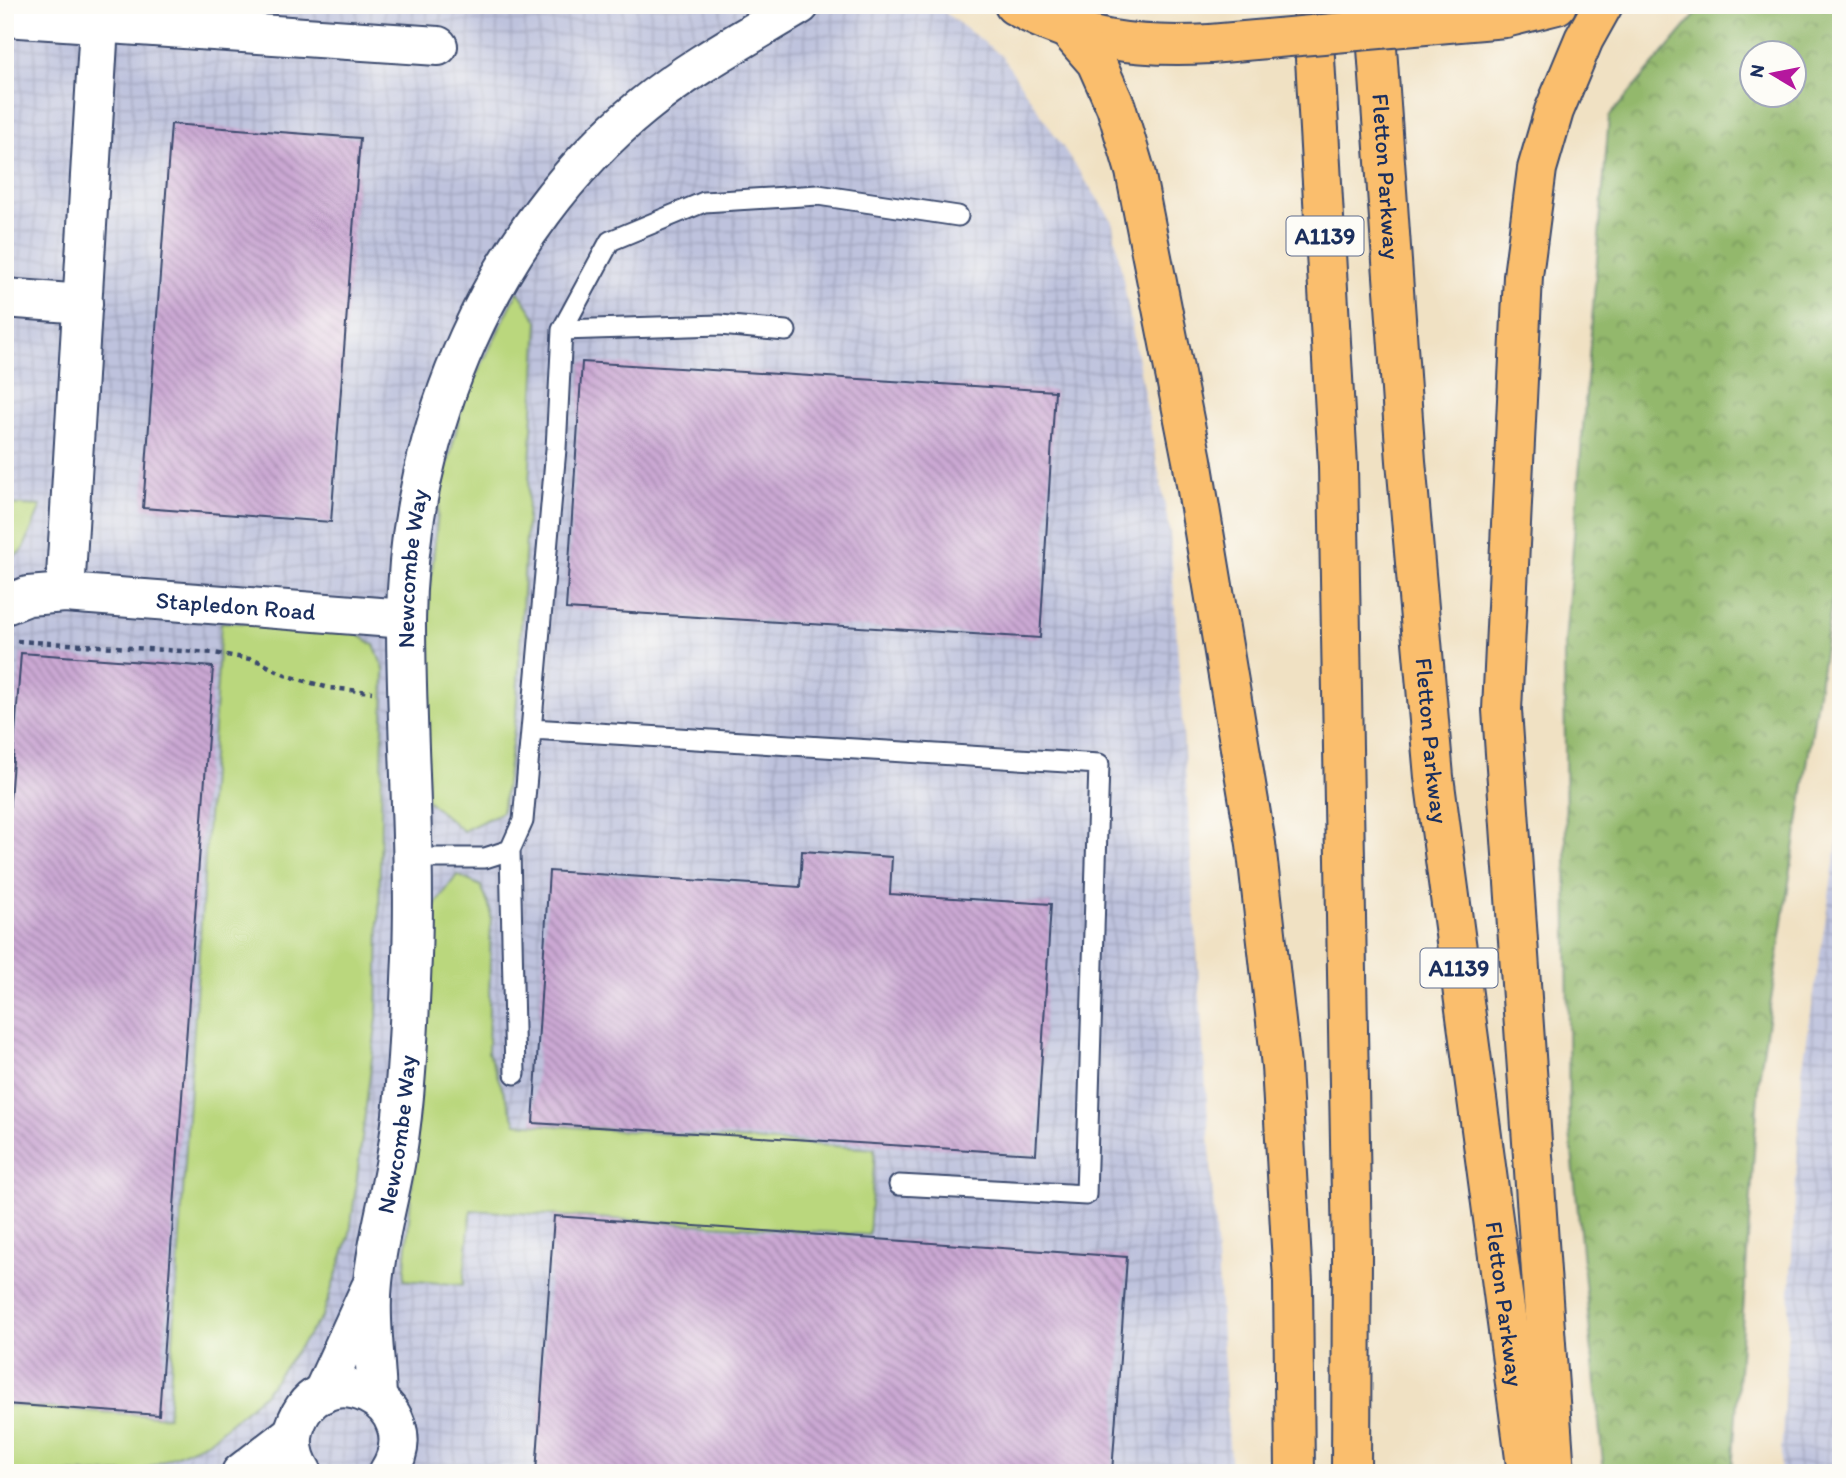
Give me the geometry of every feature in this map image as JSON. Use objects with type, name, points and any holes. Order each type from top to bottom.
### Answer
[{"type":"main road","points":[[1014,5],[1069,31],[1115,43],[1163,47],[1505,18],[1557,5]]},
{"type":"main road","name":"A1139","points":[[1312,5],[1338,466],[1352,1254],[1352,1473]]},
{"type":"main road","name":"Fletton Parkway","points":[[1374,5],[1406,461],[1434,777],[1527,1473]]},
{"type":"main road","points":[[1555,1473],[1502,710],[1523,276],[1537,169],[1554,111],[1584,39],[1603,5]]},
{"type":"main road","points":[[1069,31],[1096,62],[1116,107],[1135,171],[1192,460],[1256,844],[1281,1066],[1293,1282],[1294,1473]]},
{"type":"street","name":"Newcombe Way","points":[[377,1398],[372,1284],[396,1155],[406,1071],[412,954],[406,619],[414,523],[431,439],[461,356],[537,216],[586,160],[640,108],[690,71],[800,5]]},
{"type":"street","points":[[5,17],[438,46]]},
{"type":"street","points":[[65,593],[99,25]]},
{"type":"street","points":[[5,298],[83,303]]},
{"type":"street","name":"Stapledon Road","points":[[5,605],[28,596],[65,593],[406,619]]},
{"type":"street","name":"Newcombe Way","points":[[293,1433],[298,1417],[308,1403],[321,1394],[372,1284]]},
{"type":"street","points":[[321,1394],[350,1388],[377,1398],[389,1410],[393,1457],[422,1473]]},
{"type":"street","points":[[241,1473],[293,1433]]},
{"type":"street","points":[[293,1433],[292,1449],[303,1473]]},
{"type":"lane","points":[[514,1074],[510,850],[523,821],[556,449],[562,330],[610,241],[704,202],[818,195],[958,216]]},
{"type":"lane","points":[[562,330],[720,325],[786,331]]},
{"type":"lane","points":[[531,729],[1099,764],[1086,1195],[899,1185]]},
{"type":"lane","points":[[412,858],[485,858],[510,850]]},
{"type":"path","points":[[5,640],[215,653],[256,660],[285,675],[328,688],[408,693]]},
{"type":"shaded area","points":[[5,5],[935,5],[1001,55],[1112,220],[1170,533],[1231,1473],[5,1473]]},
{"type":"shaded area","points":[[1841,818],[1841,1473],[1780,1473],[1802,1071]]},
{"type":"green space","points":[[1704,5],[1841,5],[1841,542],[1759,1079],[1732,1473],[1604,1473],[1569,1122],[1564,655],[1609,117]]},
{"type":"green space","points":[[518,291],[538,321],[516,716],[502,812],[463,831],[427,800],[427,617],[440,494],[464,400]]},
{"type":"green space","points":[[5,504],[41,506],[23,550],[5,563]]},
{"type":"green space","points":[[221,622],[346,627],[374,645],[384,670],[377,1018],[350,1233],[323,1315],[264,1394],[209,1441],[136,1473],[5,1473],[5,1405],[168,1417]]},
{"type":"green space","points":[[457,875],[481,886],[491,912],[488,1052],[516,1123],[875,1149],[869,1235],[471,1210],[463,1285],[404,1280],[435,905]]},
{"type":"building","points":[[171,124],[360,138],[331,522],[143,508]]},
{"type":"building","points":[[582,362],[1055,391],[1040,638],[566,609]]},
{"type":"building","points":[[21,653],[213,667],[159,1415],[5,1404],[5,868]]},
{"type":"building","points":[[802,851],[892,857],[890,894],[1051,904],[1036,1154],[533,1123],[549,871],[800,887]]},
{"type":"building","points":[[554,1216],[1127,1257],[1112,1473],[536,1473]]}]
